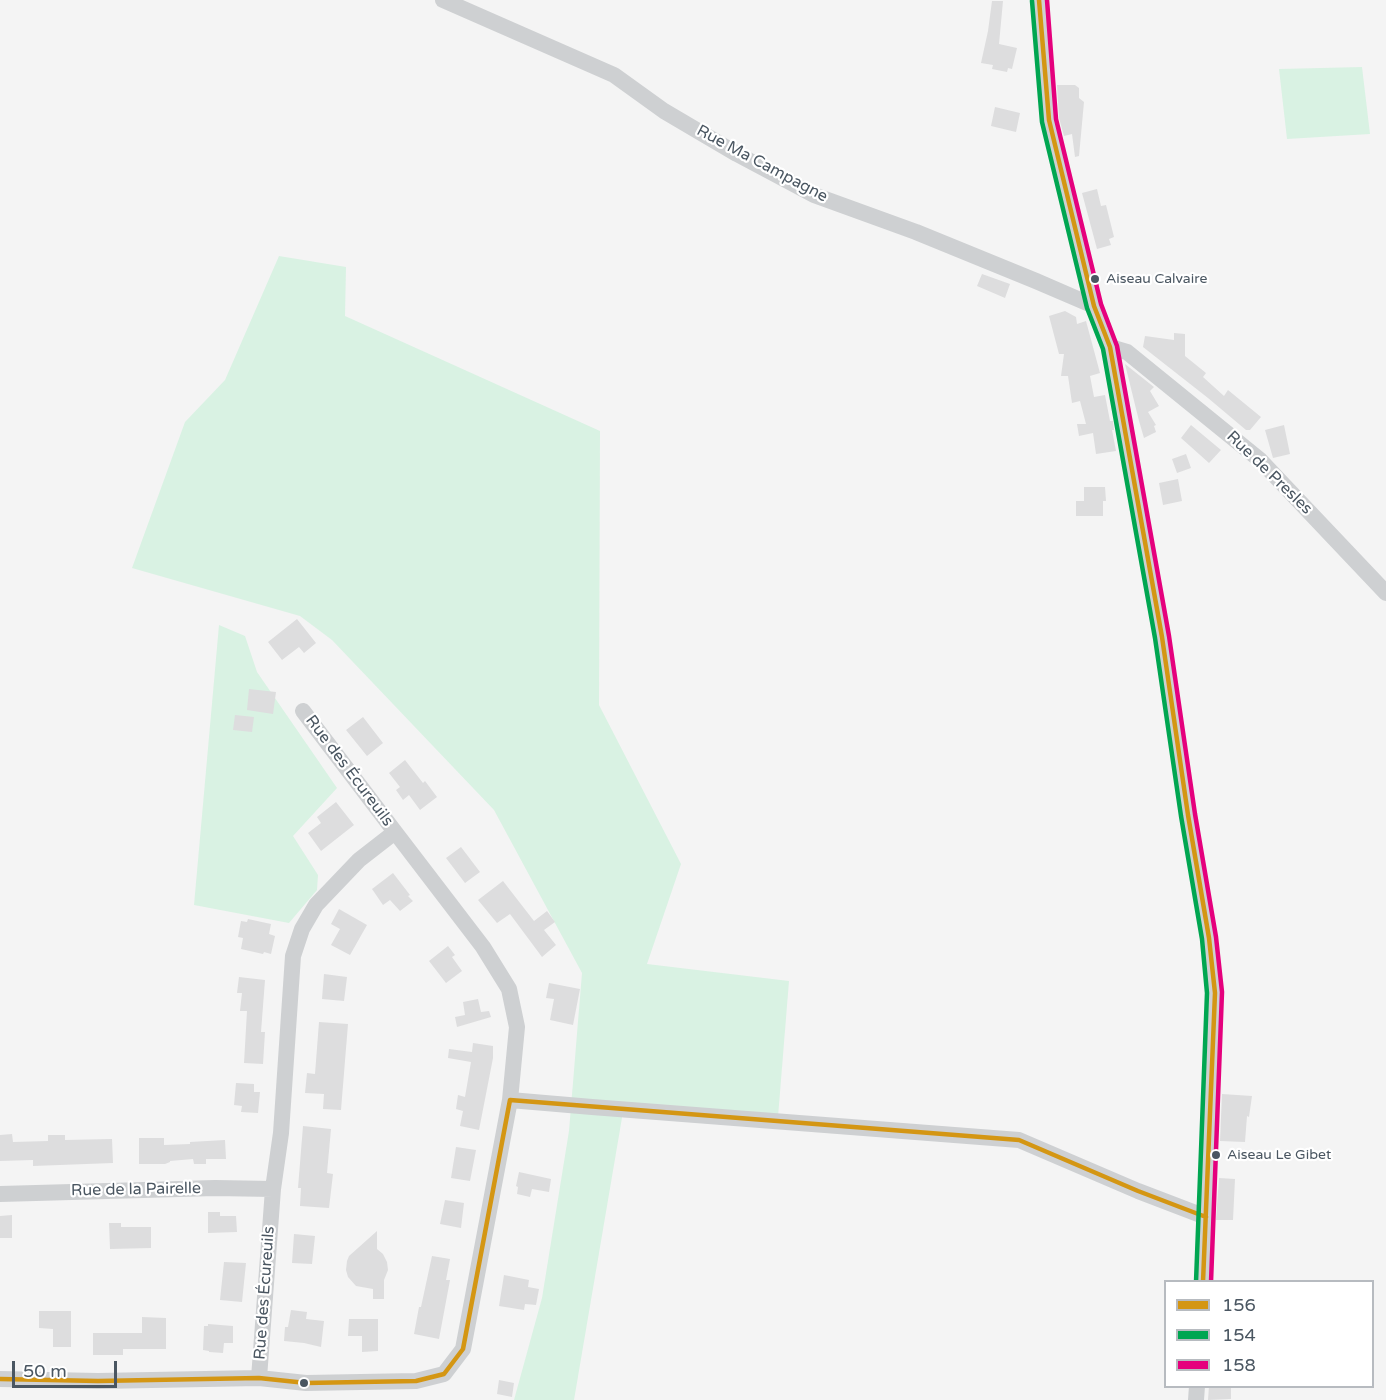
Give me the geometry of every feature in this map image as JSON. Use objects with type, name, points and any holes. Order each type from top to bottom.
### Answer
[{"type":"street","name":"Rue Ma Campagne","points":[[443,0],[614,75],[664,111],[737,154],[814,195],[916,232],[1094,306]]},
{"type":"street","points":[[1039,0],[1049,120],[1094,306],[1110,347],[1162,638],[1209,938],[1215,993],[1203,1280]]},
{"type":"street","name":"Rue de Presles","points":[[1110,347],[1127,352],[1260,460],[1386,593]]},
{"type":"street","name":"Rue des Écureuils","points":[[303,711],[483,946],[509,989],[517,1027],[510,1100],[464,1349],[444,1374],[416,1381],[306,1383],[259,1378],[273,1189],[281,1133],[293,956],[302,929],[316,905],[359,860],[395,832]]},
{"type":"street","points":[[510,1100],[1019,1140],[1138,1191],[1206,1217]]},
{"type":"street","name":"Rue de la Pairelle","points":[[0,1194],[215,1188],[273,1189]]},
{"type":"street","points":[[0,1379],[98,1381],[259,1378]]},
{"type":"green space","points":[[1362,67],[1370,134],[1287,139],[1279,69]]},
{"type":"green space","points":[[279,256],[346,267],[345,316],[600,431],[599,705],[681,864],[647,964],[789,981],[778,1117],[624,1106],[574,1400],[514,1400],[542,1298],[569,1131],[582,973],[494,810],[332,640],[300,616],[132,568],[185,422],[225,380]]},
{"type":"green space","points":[[219,625],[245,636],[257,672],[337,788],[293,836],[318,875],[317,890],[289,923],[194,905]]},
{"type":"building","points":[[992,1],[1003,1],[999,44],[1017,48],[1012,69],[1008,68],[1007,72],[992,69],[993,65],[981,63]]},
{"type":"building","points":[[1057,85],[1075,85],[1079,88],[1079,98],[1084,102],[1079,156],[1075,157],[1072,134],[1064,136],[1059,118]]},
{"type":"building","points":[[995,107],[1020,113],[1016,132],[991,126]]},
{"type":"building","points":[[1097,189],[1101,206],[1106,205],[1114,237],[1109,239],[1111,245],[1097,249],[1082,193]]},
{"type":"building","points":[[982,274],[1010,284],[1005,298],[977,286]]},
{"type":"building","points":[[1065,311],[1076,317],[1077,324],[1086,321],[1100,373],[1090,376],[1094,397],[1105,395],[1110,421],[1113,421],[1114,430],[1112,430],[1116,451],[1096,454],[1093,433],[1079,436],[1077,424],[1086,424],[1080,401],[1072,403],[1068,376],[1061,376],[1064,354],[1059,354],[1049,316]]},
{"type":"building","points":[[1174,333],[1185,334],[1185,356],[1206,373],[1203,377],[1224,396],[1228,390],[1261,417],[1250,430],[1246,430],[1143,347],[1145,336],[1174,340]]},
{"type":"building","points":[[1125,364],[1154,387],[1150,391],[1159,406],[1148,412],[1156,425],[1154,426],[1156,432],[1144,438],[1139,421]]},
{"type":"building","points":[[1191,425],[1221,450],[1209,463],[1181,438]]},
{"type":"building","points":[[1284,425],[1290,454],[1273,458],[1265,430]]},
{"type":"building","points":[[1186,454],[1191,468],[1177,473],[1172,459]]},
{"type":"building","points":[[1178,479],[1182,501],[1163,505],[1159,483]]},
{"type":"building","points":[[1084,487],[1105,487],[1106,501],[1103,501],[1103,516],[1076,516],[1076,501],[1084,501]]},
{"type":"building","points":[[297,619],[316,643],[304,653],[299,647],[282,660],[268,642]]},
{"type":"building","points":[[249,689],[276,692],[273,714],[247,710]]},
{"type":"building","points":[[235,715],[254,717],[252,732],[233,730]]},
{"type":"building","points":[[363,717],[383,743],[367,756],[346,730]]},
{"type":"building","points":[[405,760],[437,797],[420,810],[409,795],[403,800],[396,790],[400,787],[389,773]]},
{"type":"building","points":[[336,802],[354,825],[321,851],[308,833],[321,823],[317,817]]},
{"type":"building","points":[[461,847],[480,872],[465,883],[446,858]]},
{"type":"building","points":[[393,873],[413,901],[400,911],[390,900],[383,905],[372,889]]},
{"type":"building","points":[[503,881],[534,921],[547,911],[555,922],[544,930],[556,945],[542,957],[510,914],[497,923],[478,900]]},
{"type":"building","points":[[339,909],[367,925],[350,955],[331,945],[340,929],[331,924]]},
{"type":"building","points":[[248,919],[271,924],[269,934],[275,936],[271,954],[241,949],[243,938],[238,937],[241,921],[247,922]]},
{"type":"building","points":[[448,946],[455,955],[452,957],[462,971],[446,983],[429,961]]},
{"type":"building","points":[[324,974],[347,977],[344,1001],[322,999]]},
{"type":"building","points":[[239,977],[265,980],[261,1032],[265,1032],[263,1064],[244,1063],[247,1011],[240,1011],[242,993],[237,993]]},
{"type":"building","points":[[549,983],[580,989],[573,1025],[550,1020],[554,999],[546,998]]},
{"type":"building","points":[[478,999],[481,1012],[489,1011],[491,1017],[457,1027],[455,1017],[465,1015],[463,1002]]},
{"type":"building","points":[[319,1022],[348,1024],[341,1110],[323,1109],[324,1094],[305,1093],[307,1073],[315,1074]]},
{"type":"building","points":[[473,1043],[493,1046],[493,1058],[479,1130],[460,1126],[463,1111],[456,1109],[458,1095],[465,1097],[471,1062],[448,1058],[449,1049],[472,1052]]},
{"type":"building","points":[[236,1083],[254,1084],[254,1092],[260,1092],[258,1113],[241,1112],[242,1106],[234,1105]]},
{"type":"building","points":[[1222,1094],[1252,1096],[1249,1117],[1247,1116],[1245,1142],[1220,1141]]},
{"type":"building","points":[[303,1126],[331,1129],[327,1173],[333,1174],[329,1208],[300,1206],[301,1188],[298,1188]]},
{"type":"building","points":[[12,1134],[13,1142],[48,1141],[48,1135],[65,1135],[65,1140],[112,1139],[113,1163],[33,1166],[33,1160],[0,1161],[0,1135]]},
{"type":"building","points":[[139,1138],[164,1138],[164,1145],[225,1140],[226,1159],[206,1159],[206,1164],[194,1164],[193,1159],[170,1161],[165,1164],[139,1164]]},
{"type":"building","points":[[456,1147],[476,1150],[470,1181],[451,1178]]},
{"type":"building","points":[[519,1172],[551,1179],[549,1192],[532,1189],[530,1197],[517,1194]]},
{"type":"building","points":[[1219,1178],[1235,1179],[1233,1220],[1216,1220]]},
{"type":"building","points":[[445,1200],[464,1203],[461,1228],[440,1224]]},
{"type":"building","points":[[208,1212],[220,1212],[220,1216],[236,1216],[237,1232],[208,1233]]},
{"type":"building","points":[[12,1215],[12,1238],[0,1238],[0,1216]]},
{"type":"building","points":[[109,1223],[121,1223],[121,1227],[151,1227],[151,1248],[110,1249]]},
{"type":"building","points":[[377,1231],[377,1249],[383,1254],[388,1270],[384,1280],[384,1299],[373,1299],[373,1289],[356,1286],[348,1277],[346,1270],[349,1256]]},
{"type":"building","points":[[294,1234],[315,1236],[312,1264],[292,1263]]},
{"type":"building","points":[[432,1256],[450,1259],[446,1280],[450,1280],[439,1339],[414,1334]]},
{"type":"building","points":[[224,1262],[246,1263],[242,1302],[220,1300]]},
{"type":"building","points":[[504,1275],[529,1280],[528,1287],[539,1289],[536,1305],[525,1304],[524,1310],[499,1306]]},
{"type":"building","points":[[291,1310],[307,1312],[306,1319],[324,1321],[321,1347],[284,1341],[285,1327],[288,1327]]},
{"type":"building","points":[[39,1311],[71,1311],[71,1347],[53,1347],[53,1329],[39,1328]]},
{"type":"building","points":[[142,1317],[166,1318],[166,1349],[123,1349],[123,1355],[93,1355],[93,1333],[142,1333]]},
{"type":"building","points":[[349,1319],[378,1319],[378,1351],[362,1352],[362,1336],[348,1336]]},
{"type":"building","points":[[208,1324],[233,1326],[233,1343],[224,1343],[223,1353],[203,1350],[204,1326]]},
{"type":"building","points":[[499,1380],[514,1383],[512,1397],[497,1394]]},
{"type":"building","points":[[1209,1388],[1231,1388],[1231,1399],[1208,1400]]},
{"type":"transit line","name":"156","points":[[1039,0],[1049,120],[1094,306],[1110,347],[1162,637],[1209,938],[1215,993],[1203,1280]]},
{"type":"transit line","name":"158","points":[[1047,0],[1056,119],[1101,304],[1117,346],[1169,636],[1216,937],[1222,992],[1211,1280]]},
{"type":"transit line","name":"154","points":[[1032,1],[1042,122],[1087,308],[1103,349],[1155,638],[1202,939],[1207,993],[1196,1280]]},
{"type":"transit line","name":"156","points":[[0,1379],[98,1381],[259,1378],[306,1383],[416,1381],[444,1374],[463,1349],[510,1100],[1019,1140],[1138,1191],[1206,1217]]},
{"type":"place","name":"Aiseau Calvaire","points":[[1095,279]]},
{"type":"place","name":"Aiseau Le Gibet","points":[[1216,1155]]}]
